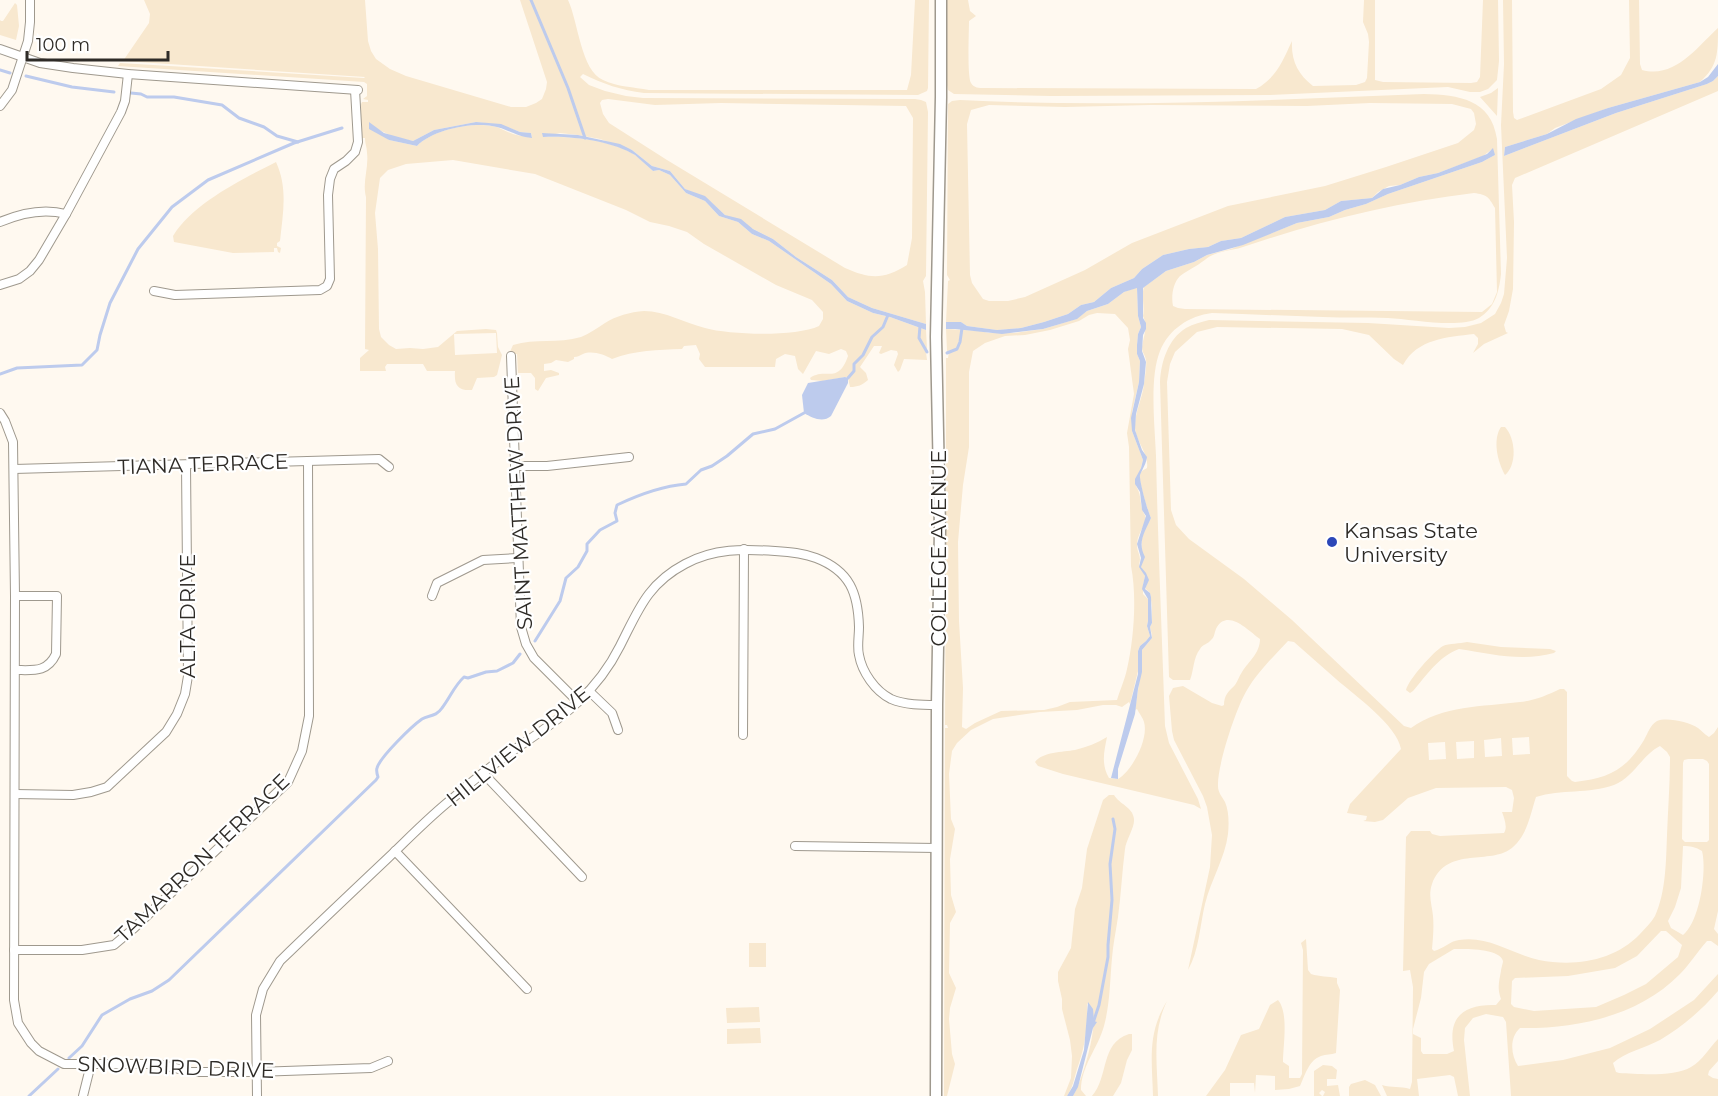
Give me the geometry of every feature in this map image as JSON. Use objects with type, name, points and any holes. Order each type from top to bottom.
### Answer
[{"type":"street","points":[[0,106],[12,90],[28,41],[30,0]]},
{"type":"street","name":"COLLEGE AVENUE","points":[[936,1096],[940,497],[936,337],[940,0]]},
{"type":"street","points":[[0,49],[40,63],[73,69],[358,90],[358,142],[355,152],[334,169],[330,179],[328,195],[330,279],[327,286],[320,290],[175,295],[154,291]]},
{"type":"street","points":[[0,285],[19,279],[39,260],[121,112],[125,101],[128,74]]},
{"type":"street","points":[[0,222],[34,212],[56,211],[66,214]]},
{"type":"street","name":"SAINT MATTHEW DRIVE","points":[[511,356],[521,627],[526,644],[534,658],[578,702]]},
{"type":"street","name":"SNOWBIRD DRIVE","points":[[0,413],[13,442],[14,469],[14,1000],[18,1023],[39,1051],[64,1064],[159,1064],[191,1072],[256,1072],[372,1068],[388,1061]]},
{"type":"street","points":[[515,466],[548,466],[630,457]]},
{"type":"street","name":"TIANA TERRACE","points":[[14,469],[379,459],[389,467]]},
{"type":"street","name":"TAMARRON TERRACE","points":[[14,950],[82,950],[114,945],[288,782],[302,751],[309,716],[308,461]]},
{"type":"street","name":"ALTA DRIVE","points":[[15,794],[73,795],[107,786],[166,732],[177,714],[185,694],[188,676],[186,465]]},
{"type":"street","points":[[743,735],[744,549]]},
{"type":"street","name":"HILLVIEW DRIVE","points":[[257,1096],[256,1015],[258,1002],[280,961],[449,800],[546,729],[578,702],[605,671],[620,648],[639,607],[649,594],[667,575],[685,564],[704,555],[724,550],[744,549],[801,553],[832,566],[848,580],[855,595],[859,613],[859,655],[864,672],[874,686],[891,698],[916,705],[937,705]]},
{"type":"street","points":[[432,596],[437,583],[483,560],[517,558]]},
{"type":"street","points":[[15,596],[57,596],[56,654],[52,662],[42,669],[15,670]]},
{"type":"street","points":[[589,691],[612,713],[618,730]]},
{"type":"street","points":[[483,773],[582,878]]},
{"type":"street","points":[[795,846],[937,848]]},
{"type":"street","points":[[395,851],[527,989]]},
{"type":"street","points":[[83,1096],[91,1064]]},
{"type":"shaded area","points":[[144,0],[365,0],[368,41],[371,51],[376,59],[390,69],[406,76],[511,107],[526,107],[542,99],[547,82],[520,0],[568,0],[590,67],[603,80],[620,85],[649,90],[907,90],[911,75],[915,0],[929,0],[928,88],[927,91],[918,95],[644,93],[612,86],[583,74],[580,77],[589,85],[605,91],[643,98],[915,99],[926,102],[928,112],[926,276],[923,281],[926,324],[872,308],[848,297],[832,280],[773,239],[725,215],[711,202],[685,189],[670,171],[652,166],[632,150],[600,139],[578,135],[560,133],[543,137],[578,138],[603,142],[635,155],[653,171],[659,170],[670,175],[686,193],[705,201],[719,216],[738,222],[752,234],[769,241],[831,284],[847,301],[873,313],[926,330],[927,349],[923,347],[927,360],[904,359],[898,372],[894,365],[897,351],[891,350],[881,354],[879,353],[882,346],[874,346],[860,367],[866,373],[868,380],[855,387],[850,387],[848,378],[845,377],[823,381],[810,378],[821,374],[836,373],[840,370],[848,356],[846,351],[841,349],[829,354],[816,351],[803,374],[798,369],[795,356],[785,354],[776,359],[775,367],[705,367],[699,359],[700,354],[696,345],[684,346],[682,349],[638,352],[612,359],[587,353],[574,357],[568,362],[556,360],[544,364],[544,371],[551,370],[559,375],[546,378],[538,391],[535,389],[535,378],[531,373],[518,373],[517,354],[509,354],[513,345],[581,337],[614,318],[644,311],[660,313],[716,330],[763,334],[809,330],[819,326],[823,319],[823,312],[812,300],[776,285],[687,232],[650,222],[626,210],[535,174],[453,160],[406,164],[388,170],[380,178],[375,213],[379,329],[381,337],[396,349],[438,347],[457,331],[496,330],[498,347],[502,355],[497,375],[477,378],[472,390],[467,390],[458,386],[455,371],[427,371],[423,364],[387,364],[386,371],[360,371],[360,358],[369,350],[365,349],[367,159],[365,138],[361,138],[361,104],[368,102],[363,99],[367,96],[367,84],[118,66],[120,63],[365,77],[123,61],[149,23],[150,14]],"holes":[[[602,100],[655,105],[721,103],[906,106],[913,118],[912,238],[907,265],[891,273],[876,276],[845,268],[609,123],[603,114],[600,103]],[[476,122],[501,125],[520,132],[531,133],[532,137],[515,135],[495,127],[473,125],[452,128],[424,140],[417,146],[389,140],[377,129],[394,137],[413,141],[434,130]],[[496,333],[497,353],[455,355],[454,334]]]},
{"type":"shaded area","points":[[947,0],[968,0],[970,11],[976,16],[969,21],[969,63],[971,83],[978,88],[1256,89],[1274,74],[1292,41],[1296,66],[1313,86],[1356,85],[1365,82],[1367,78],[1369,42],[1363,22],[1364,0],[1375,0],[1375,80],[1471,83],[1477,82],[1480,77],[1483,0],[1498,0],[1497,80],[1488,89],[1480,92],[1448,87],[1270,95],[954,94],[948,90],[947,85]]},
{"type":"shaded area","points":[[1503,0],[1512,0],[1513,112],[1517,120],[1601,89],[1621,75],[1630,58],[1629,0],[1639,0],[1642,70],[1654,72],[1675,66],[1718,28],[1718,45],[1714,64],[1700,82],[1608,108],[1555,128],[1547,134],[1505,147],[1504,156],[1616,113],[1707,84],[1718,76],[1718,91],[1515,178],[1512,185],[1513,289],[1504,325],[1508,333],[1484,344],[1473,353],[1478,344],[1478,338],[1474,334],[1434,341],[1416,350],[1403,365],[1369,335],[1342,329],[1217,327],[1197,332],[1175,352],[1167,382],[1171,510],[1176,525],[1189,539],[1244,579],[1292,620],[1404,726],[1411,728],[1423,720],[1450,711],[1525,701],[1564,689],[1567,692],[1567,776],[1575,782],[1598,778],[1616,771],[1630,759],[1657,721],[1684,722],[1698,728],[1709,737],[1718,727],[1718,911],[1714,929],[1718,934],[1718,946],[1707,941],[1684,970],[1664,988],[1626,1010],[1606,1017],[1563,1026],[1520,1028],[1516,1032],[1512,1047],[1518,1066],[1563,1060],[1610,1048],[1650,1029],[1694,1000],[1718,974],[1718,991],[1691,1018],[1660,1040],[1629,1053],[1613,1063],[1616,1072],[1619,1073],[1676,1072],[1695,1064],[1718,1039],[1718,1061],[1708,1075],[1718,1079],[1718,1096],[1511,1096],[1506,1022],[1503,1017],[1486,1014],[1473,1018],[1465,1028],[1464,1040],[1470,1096],[1458,1096],[1454,1077],[1450,1075],[1417,1079],[1419,1096],[1387,1096],[1382,1085],[1410,1089],[1412,1082],[1413,987],[1410,970],[1403,971],[1406,837],[1411,831],[1430,831],[1440,836],[1504,833],[1506,825],[1502,812],[1512,812],[1514,798],[1512,790],[1506,787],[1436,788],[1408,798],[1383,820],[1363,821],[1367,816],[1347,813],[1350,804],[1401,749],[1392,730],[1383,721],[1294,642],[1288,641],[1251,684],[1228,737],[1218,786],[1227,809],[1228,834],[1203,912],[1197,946],[1188,970],[1210,867],[1212,835],[1203,796],[1174,740],[1169,696],[1173,688],[1183,686],[1212,703],[1224,705],[1227,694],[1256,653],[1260,639],[1238,623],[1227,620],[1222,622],[1212,639],[1198,653],[1190,680],[1173,680],[1169,677],[1160,382],[1164,359],[1174,338],[1186,328],[1209,320],[1368,323],[1449,328],[1481,323],[1495,314],[1504,294],[1507,258],[1501,125],[1504,64]],"holes":[[[1529,737],[1530,754],[1513,755],[1512,738]],[[1501,738],[1502,756],[1485,757],[1484,740]],[[1474,741],[1474,758],[1457,759],[1456,742]],[[1445,742],[1446,759],[1429,760],[1428,743]],[[1660,746],[1670,757],[1663,887],[1659,907],[1653,919],[1630,943],[1606,956],[1566,963],[1539,960],[1480,940],[1456,941],[1440,949],[1434,951],[1432,949],[1433,920],[1430,893],[1438,872],[1457,861],[1500,854],[1509,850],[1524,833],[1536,797],[1595,790],[1614,785],[1627,777]],[[1688,759],[1703,759],[1709,764],[1709,840],[1707,842],[1685,842],[1682,839],[1683,763]],[[1683,846],[1695,848],[1702,851],[1703,882],[1694,919],[1683,935],[1671,928],[1668,921],[1681,888]],[[1661,931],[1666,931],[1682,945],[1678,957],[1646,984],[1596,1007],[1534,1011],[1514,1007],[1511,1004],[1512,981],[1515,978],[1568,976],[1615,968],[1637,956]],[[1454,949],[1489,951],[1503,961],[1499,985],[1501,999],[1496,1005],[1475,1007],[1460,1015],[1453,1029],[1454,1051],[1447,1054],[1423,1054],[1421,1051],[1421,1038],[1413,1034],[1424,972],[1429,964]]]},
{"type":"shaded area","points":[[15,3],[19,26],[16,40],[0,35],[0,20],[3,21]]},
{"type":"shaded area","points":[[1498,88],[1497,116],[1480,97]]},
{"type":"shaded area","points":[[1424,94],[1461,98],[1471,102],[1488,115],[1494,126],[1497,139],[1501,274],[1499,287],[1495,299],[1489,309],[1479,318],[1460,323],[1388,318],[1212,313],[1195,317],[1174,330],[1160,351],[1154,388],[1165,726],[1169,743],[1201,809],[1194,805],[1038,766],[1035,762],[1043,756],[1079,749],[1107,737],[1104,753],[1105,768],[1109,778],[1118,779],[1134,762],[1144,737],[1143,720],[1137,709],[1135,710],[1142,650],[1152,638],[1150,593],[1145,588],[1147,580],[1141,567],[1143,533],[1151,518],[1140,477],[1140,474],[1147,468],[1147,463],[1135,429],[1146,367],[1142,351],[1145,328],[1144,287],[1166,271],[1207,255],[1231,249],[1297,223],[1329,217],[1482,162],[1495,155],[1491,150],[1483,156],[1438,173],[1419,177],[1400,185],[1389,186],[1372,198],[1341,201],[1325,210],[1285,217],[1241,238],[1163,255],[1142,269],[1134,278],[1111,288],[1094,302],[1081,305],[1068,314],[1021,328],[997,330],[967,326],[961,322],[946,322],[948,281],[950,280],[947,275],[948,104],[960,100],[1134,103]],"holes":[[[1370,103],[1452,104],[1471,109],[1476,124],[1474,130],[1458,143],[1386,167],[1325,186],[1228,206],[1132,243],[1085,270],[1025,297],[1008,301],[989,301],[983,299],[972,283],[967,124],[971,110],[989,105],[1307,106]],[[1474,193],[1487,197],[1495,208],[1497,292],[1492,304],[1482,312],[1185,309],[1173,306],[1173,290],[1180,276],[1219,253],[1302,228],[1359,214]]]},
{"type":"shaded area","points":[[276,162],[283,191],[280,241],[277,243],[277,246],[281,248],[280,253],[277,248],[274,248],[274,252],[233,253],[174,242],[173,236],[193,213],[234,184]]},
{"type":"shaded area","points":[[1137,287],[1138,316],[1141,327],[1137,345],[1140,361],[1139,382],[1132,412],[1132,431],[1143,460],[1136,486],[1146,518],[1137,545],[1139,564],[1145,576],[1143,594],[1148,599],[1147,626],[1150,636],[1138,651],[1139,667],[1130,704],[1129,702],[1122,707],[1103,705],[993,719],[971,730],[952,751],[949,774],[951,819],[955,829],[950,859],[951,895],[956,912],[950,923],[949,973],[956,988],[949,1019],[955,1064],[947,1096],[944,1096],[945,728],[948,728],[945,725],[946,530],[949,528],[946,527],[946,358],[949,352],[955,351],[947,351],[946,329],[1014,333],[1043,329],[1076,319],[1087,311],[1108,304],[1124,292]],"holes":[[[1097,313],[1115,314],[1128,328],[1130,340],[1128,349],[1134,394],[1127,433],[1134,618],[1125,677],[1117,700],[1070,702],[1044,710],[1001,711],[966,729],[962,727],[963,688],[958,542],[969,447],[969,372],[973,351],[985,343],[1005,336],[1050,330]]]},
{"type":"shaded area","points":[[1501,427],[1505,427],[1509,432],[1514,452],[1512,465],[1505,475],[1496,445]]},
{"type":"shaded area","points":[[1467,642],[1556,651],[1542,656],[1518,657],[1459,649],[1439,661],[1413,691],[1410,693],[1406,690],[1416,673],[1439,649],[1445,645]]},
{"type":"shaded area","points":[[1109,795],[1114,795],[1129,809],[1134,819],[1125,849],[1112,953],[1108,1009],[1101,1034],[1084,1073],[1081,1090],[1086,1096],[1073,1096],[1084,1069],[1092,1034],[1093,1014],[1087,1003],[1082,1053],[1071,1089],[1067,1096],[1064,1096],[1071,1078],[1072,1056],[1062,1009],[1058,972],[1071,948],[1075,909],[1082,888],[1087,849],[1103,800]]},
{"type":"shaded area","points":[[1306,939],[1308,970],[1311,974],[1337,978],[1340,990],[1336,1053],[1321,1056],[1313,1061],[1300,1086],[1275,1090],[1275,1076],[1256,1075],[1255,1093],[1254,1083],[1230,1083],[1230,1096],[1206,1096],[1225,1070],[1241,1035],[1259,1029],[1270,1005],[1278,1000],[1283,1013],[1285,1030],[1283,1062],[1289,1066],[1289,1078],[1300,1078],[1302,1074],[1303,950],[1301,943]]},
{"type":"shaded area","points":[[749,943],[766,943],[766,967],[749,967]]},
{"type":"shaded area","points":[[1167,1001],[1157,1036],[1158,1096],[1153,1096],[1152,1047],[1156,1025]]},
{"type":"shaded area","points":[[759,1007],[760,1022],[727,1023],[726,1008]]},
{"type":"shaded area","points":[[760,1028],[761,1043],[727,1044],[727,1029]]},
{"type":"shaded area","points":[[1132,1034],[1132,1050],[1121,1083],[1113,1096],[1092,1096],[1101,1080],[1113,1045],[1120,1038]]},
{"type":"shaded area","points":[[1323,1065],[1332,1066],[1337,1070],[1336,1079],[1327,1079],[1327,1086],[1338,1085],[1340,1096],[1323,1096],[1325,1092],[1322,1090],[1319,1093],[1322,1096],[1314,1096],[1314,1071]]},
{"type":"shaded area","points":[[1365,1080],[1375,1085],[1381,1096],[1349,1096],[1351,1084]]},
{"type":"water","points":[[1718,64],[1718,76],[1707,84],[1616,113],[1504,156],[1505,147],[1547,134],[1576,119],[1700,82],[1708,77]]},
{"type":"water","points":[[369,122],[384,133],[413,141],[434,130],[476,122],[501,124],[520,132],[531,133],[532,138],[497,127],[474,125],[452,128],[424,140],[417,146],[389,140],[369,129]]},
{"type":"water","points":[[542,133],[578,135],[620,144],[632,150],[652,166],[670,171],[685,189],[705,196],[725,215],[741,219],[753,229],[773,239],[832,280],[848,297],[872,308],[926,324],[926,330],[873,313],[847,301],[831,284],[769,241],[752,234],[738,222],[719,216],[705,201],[686,193],[670,175],[659,170],[653,171],[626,150],[590,140],[543,137]]},
{"type":"water","points":[[1493,148],[1495,155],[1482,162],[1329,217],[1297,223],[1243,245],[1207,255],[1166,271],[1143,288],[1143,318],[1146,329],[1143,335],[1142,351],[1146,362],[1135,430],[1147,457],[1140,478],[1151,518],[1142,542],[1145,557],[1141,567],[1149,580],[1145,589],[1151,597],[1152,638],[1142,650],[1142,672],[1135,714],[1118,769],[1118,779],[1111,778],[1138,674],[1138,651],[1150,636],[1147,626],[1148,599],[1142,589],[1145,576],[1139,567],[1141,558],[1137,544],[1146,516],[1142,510],[1140,492],[1135,484],[1143,460],[1132,431],[1131,418],[1139,382],[1140,361],[1137,354],[1138,334],[1141,327],[1138,316],[1137,288],[1124,292],[1108,304],[1087,311],[1077,319],[1043,329],[1002,334],[946,329],[946,322],[961,322],[967,326],[997,330],[1021,328],[1044,322],[1068,314],[1081,305],[1094,302],[1111,288],[1134,278],[1142,269],[1163,255],[1241,238],[1285,217],[1325,210],[1341,201],[1372,198],[1383,189],[1438,173],[1487,154]]},
{"type":"water","points":[[848,378],[848,383],[831,416],[821,419],[804,413],[802,395],[808,383]]},
{"type":"water","points":[[1088,1002],[1093,1009],[1094,1021],[1097,1022],[1093,1028],[1078,1087],[1073,1096],[1067,1096],[1073,1086],[1084,1050]]},
{"type":"waterway","points":[[531,0],[568,88],[585,138]]},
{"type":"waterway","points":[[0,70],[10,73]]},
{"type":"waterway","points":[[26,76],[72,87],[114,92]]},
{"type":"waterway","points":[[131,93],[147,97],[174,97],[222,105],[239,118],[264,127],[277,136],[298,142]]},
{"type":"waterway","points":[[0,374],[17,368],[82,365],[97,350],[110,303],[138,249],[172,207],[208,180],[294,143],[342,128]]},
{"type":"waterway","points":[[848,378],[854,371],[854,364],[863,355],[872,337],[883,327],[888,315]]},
{"type":"waterway","points":[[920,326],[919,338],[927,352]]},
{"type":"waterway","points":[[947,353],[957,349],[962,328]]},
{"type":"waterway","points":[[535,641],[560,601],[566,578],[578,567],[587,551],[587,544],[600,530],[617,521],[615,513],[617,505],[651,492],[686,484],[701,470],[727,456],[753,434],[775,429],[804,413]]},
{"type":"waterway","points":[[69,1058],[82,1046],[102,1015],[130,999],[152,991],[169,980],[376,780],[379,763],[390,750],[422,719],[440,711],[464,677],[497,671],[513,663],[520,654]]},
{"type":"waterway","points":[[1093,1023],[1099,1005],[1108,957],[1112,900],[1110,864],[1115,829],[1113,819]]},
{"type":"waterway","points":[[29,1096],[58,1069]]},
{"type":"place","name":"Kansas State University","points":[[1332,542]]}]
